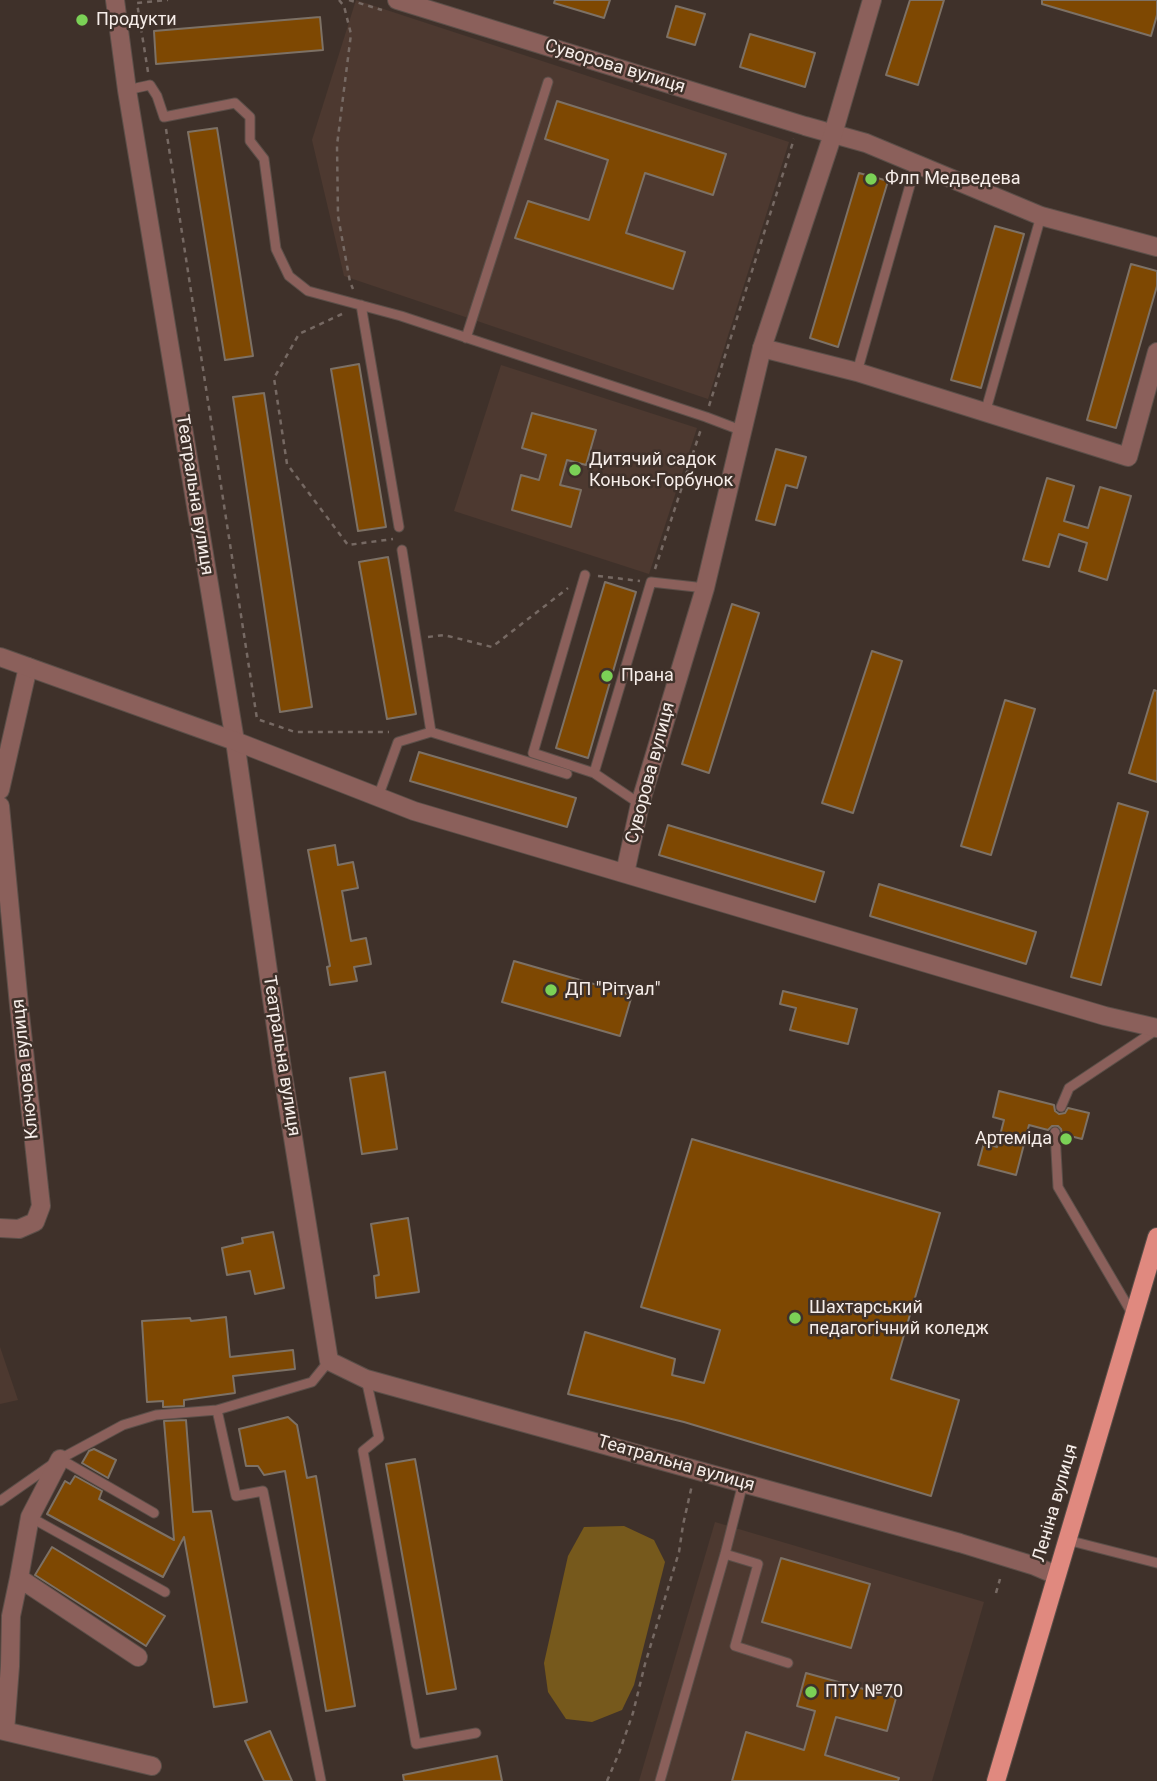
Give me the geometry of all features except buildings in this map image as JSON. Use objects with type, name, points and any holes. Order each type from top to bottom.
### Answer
[{"type":"main road","name":"Леніна вулиця","points":[[996,1781],[1157,1237]]},
{"type":"street","name":"Театральна вулиця","points":[[115,0],[127,90],[235,741],[282,1069],[329,1361],[366,1379],[960,1543],[1056,1575]]},
{"type":"street","name":"Суворова вулиця","points":[[397,0],[866,143],[1041,216],[1157,247]]},
{"type":"street","name":"Суворова вулиця","points":[[625,873],[640,804],[705,588],[762,348],[833,134],[872,0]]},
{"type":"street","points":[[762,348],[857,372],[1128,457],[1157,352]]},
{"type":"street","points":[[0,657],[235,741],[414,811],[1105,1016],[1157,1028]]},
{"type":"street","points":[[0,790],[28,667]]},
{"type":"street","name":"Ключова вулиця","points":[[0,806],[41,1206],[35,1222],[19,1229],[0,1228]]},
{"type":"street","points":[[0,1005],[19,1005]]},
{"type":"street","points":[[60,1459],[30,1517],[11,1616],[10,1666],[3,1730],[152,1766]]},
{"type":"street","points":[[19,1578],[138,1657]]},
{"type":"lane","points":[[466,338],[548,82]]},
{"type":"lane","points":[[127,90],[150,85],[164,117],[235,103],[250,117],[250,141],[264,159],[275,249],[289,276],[308,291],[466,338],[743,431]]},
{"type":"lane","points":[[857,372],[916,164]]},
{"type":"lane","points":[[985,413],[1041,216]]},
{"type":"lane","points":[[360,305],[399,527]]},
{"type":"lane","points":[[402,550],[431,732]]},
{"type":"lane","points":[[585,575],[533,753],[594,773],[640,804]]},
{"type":"lane","points":[[594,773],[651,582],[705,588]]},
{"type":"lane","points":[[378,797],[398,742],[431,732],[567,774]]},
{"type":"lane","points":[[1061,1107],[1069,1088],[1157,1028]]},
{"type":"lane","points":[[1055,1132],[1058,1187],[1133,1315]]},
{"type":"lane","points":[[0,1501],[60,1459],[123,1425],[156,1415],[217,1410],[312,1382],[329,1361]]},
{"type":"lane","points":[[366,1379],[379,1438],[363,1451],[416,1744],[476,1733]]},
{"type":"lane","points":[[217,1410],[236,1496],[263,1491],[321,1781]]},
{"type":"lane","points":[[60,1459],[154,1513]]},
{"type":"lane","points":[[660,1781],[743,1483]]},
{"type":"lane","points":[[30,1517],[165,1592]]},
{"type":"lane","points":[[1067,1540],[1157,1563]]},
{"type":"lane","points":[[725,1554],[758,1564],[735,1646],[788,1663]]},
{"type":"path","points":[[150,85],[137,3],[168,0]]},
{"type":"path","points":[[339,0],[344,6],[351,34],[337,145],[338,216],[350,282],[360,305],[299,334],[274,378],[287,464],[348,545],[401,538]]},
{"type":"path","points":[[164,117],[257,719],[295,732],[390,732]]},
{"type":"path","points":[[416,640],[443,635],[492,647],[585,575],[651,582],[794,139],[805,126]]},
{"type":"path","points":[[607,1781],[633,1713],[679,1552],[695,1468]]},
{"type":"path","points":[[996,1593],[1000,1578]]},
{"type":"shaded area","points":[[356,0],[789,142],[708,399],[344,276],[312,140]]},
{"type":"shaded area","name":"Дитячий садок Коньок-Горбунок","points":[[501,365],[697,428],[649,574],[454,511]]},
{"type":"shaded area","points":[[0,1347],[18,1400],[0,1404]]},
{"type":"shaded area","name":"ПТУ №70","points":[[715,1522],[984,1602],[932,1781],[639,1781]]},
{"type":"shaded area","points":[[624,1526],[654,1540],[665,1562],[634,1685],[622,1710],[592,1722],[566,1719],[548,1692],[544,1663],[568,1556],[584,1527]]},
{"type":"place","name":"Продукти","points":[[82,20]]},
{"type":"place","name":"Флп Медведева","points":[[871,179]]},
{"type":"place","name":"Дитячий садок Коньок-Горбунок","points":[[575,470]]},
{"type":"place","name":"Прана","points":[[607,676]]},
{"type":"place","name":"ДП \"Рітуал\"","points":[[551,990]]},
{"type":"place","name":"Артеміда","points":[[1066,1139]]},
{"type":"place","name":"Шахтарський педагогічний коледж","points":[[795,1318]]},
{"type":"place","name":"ПТУ №70","points":[[811,1692]]}]
